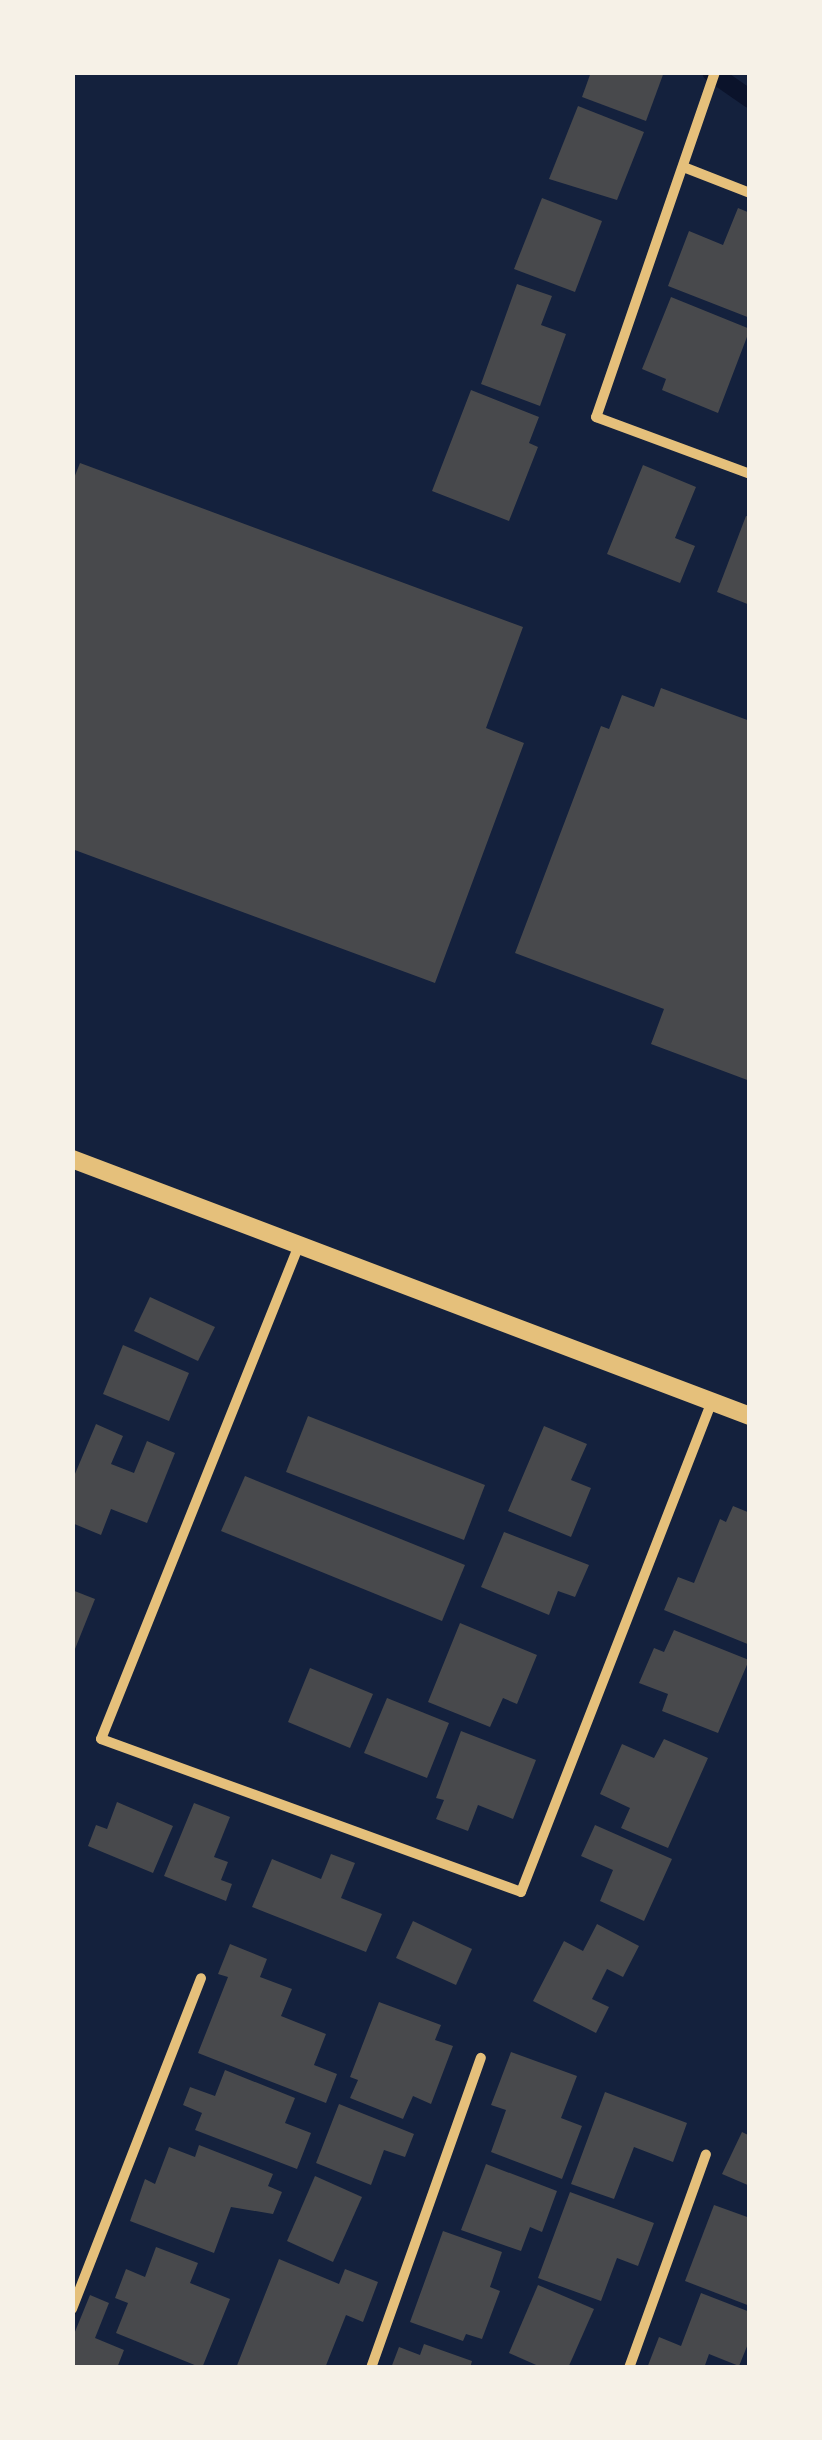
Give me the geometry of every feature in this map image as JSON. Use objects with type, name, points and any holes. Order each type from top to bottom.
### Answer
[{"type":"street","points":[[714,72],[686,168],[596,417],[750,474]]},
{"type":"street","points":[[686,168],[750,193]]},
{"type":"street","points":[[72,1159],[750,1416]]},
{"type":"street","points":[[299,1244],[101,1739],[521,1892],[712,1401]]},
{"type":"street","points":[[72,2308],[202,1978]]},
{"type":"street","points":[[371,2368],[481,2058]]},
{"type":"street","points":[[629,2368],[706,2154]]},
{"type":"building","points":[[591,72],[664,72],[646,121],[582,97]]},
{"type":"building","points":[[578,106],[644,132],[617,200],[549,179]]},
{"type":"building","points":[[542,198],[602,221],[575,292],[514,269]]},
{"type":"building","points":[[738,208],[750,213],[750,318],[668,286],[689,231],[723,245]]},
{"type":"building","points":[[517,284],[552,296],[541,325],[566,334],[540,406],[481,384]]},
{"type":"building","points":[[671,297],[750,329],[718,413],[662,390],[666,379],[642,369]]},
{"type":"building","points":[[471,390],[539,417],[529,443],[538,447],[509,521],[432,491]]},
{"type":"building","points":[[80,463],[523,627],[486,728],[524,743],[435,983],[72,849],[72,483]]},
{"type":"building","points":[[643,465],[696,487],[675,538],[695,546],[680,583],[607,554]]},
{"type":"building","points":[[746,516],[750,517],[750,605],[717,592]]},
{"type":"building","points":[[661,688],[750,721],[750,1081],[651,1044],[664,1009],[515,953],[601,726],[609,729],[622,695],[654,707]]},
{"type":"building","points":[[150,1297],[215,1327],[198,1361],[134,1331]]},
{"type":"building","points":[[123,1345],[189,1373],[169,1421],[103,1394]]},
{"type":"building","points":[[308,1416],[485,1485],[464,1540],[286,1472]]},
{"type":"building","points":[[96,1424],[123,1436],[111,1464],[134,1473],[147,1441],[175,1453],[147,1523],[111,1509],[101,1535],[72,1523],[72,1481]]},
{"type":"building","points":[[544,1426],[587,1444],[571,1480],[591,1488],[571,1537],[508,1511]]},
{"type":"building","points":[[245,1476],[465,1565],[442,1621],[221,1531]]},
{"type":"building","points":[[733,1506],[750,1513],[750,1645],[664,1610],[678,1577],[694,1583],[720,1519],[726,1522]]},
{"type":"building","points":[[504,1532],[589,1565],[575,1597],[558,1591],[549,1615],[481,1587]]},
{"type":"building","points":[[72,1590],[95,1599],[73,1654],[72,1654]]},
{"type":"building","points":[[460,1623],[537,1655],[517,1704],[503,1698],[490,1727],[428,1702]]},
{"type":"building","points":[[674,1630],[749,1660],[718,1733],[662,1711],[668,1694],[639,1683],[654,1648],[664,1652]]},
{"type":"building","points":[[310,1668],[373,1694],[350,1748],[288,1722]]},
{"type":"building","points":[[387,1698],[449,1723],[427,1778],[364,1753]]},
{"type":"building","points":[[461,1731],[536,1760],[513,1819],[478,1805],[468,1831],[436,1819],[444,1800],[436,1798]]},
{"type":"building","points":[[664,1739],[708,1758],[668,1848],[621,1828],[630,1808],[600,1794],[622,1744],[654,1758]]},
{"type":"building","points":[[117,1802],[173,1826],[153,1873],[88,1846],[96,1825],[107,1829]]},
{"type":"building","points":[[194,1803],[230,1817],[214,1857],[228,1862],[221,1880],[232,1884],[226,1901],[164,1876]]},
{"type":"building","points":[[595,1825],[672,1859],[644,1921],[600,1901],[613,1870],[581,1856]]},
{"type":"building","points":[[331,1854],[355,1863],[341,1898],[382,1914],[366,1952],[252,1907],[272,1859],[321,1879]]},
{"type":"building","points":[[413,1921],[472,1949],[456,1985],[396,1958]]},
{"type":"building","points":[[597,1924],[639,1946],[623,1977],[607,1969],[592,1999],[609,2007],[596,2033],[533,2001],[564,1941],[583,1951]]},
{"type":"building","points":[[230,1944],[267,1959],[260,1977],[292,1989],[281,2016],[326,2034],[314,2065],[337,2074],[326,2103],[198,2053],[228,1977],[218,1974]]},
{"type":"building","points":[[379,2002],[441,2025],[435,2040],[453,2046],[431,2104],[413,2096],[403,2119],[350,2098],[358,2080],[350,2077]]},
{"type":"building","points":[[511,2052],[577,2076],[561,2118],[582,2126],[562,2179],[491,2152],[506,2110],[491,2105]]},
{"type":"building","points":[[225,2070],[295,2098],[285,2123],[311,2133],[297,2169],[195,2130],[202,2113],[183,2105],[190,2087],[215,2096]]},
{"type":"building","points":[[605,2092],[687,2123],[673,2162],[634,2147],[614,2199],[571,2184]]},
{"type":"building","points":[[339,2104],[414,2134],[405,2157],[384,2150],[371,2185],[316,2163]]},
{"type":"building","points":[[742,2132],[750,2136],[750,2186],[722,2174]]},
{"type":"building","points":[[199,2145],[273,2174],[268,2186],[282,2192],[273,2214],[231,2207],[214,2253],[130,2221],[145,2179],[155,2184],[169,2147],[195,2157]]},
{"type":"building","points":[[486,2164],[557,2191],[542,2232],[530,2227],[521,2251],[461,2230]]},
{"type":"building","points":[[315,2176],[362,2197],[333,2262],[287,2241]]},
{"type":"building","points":[[570,2192],[654,2223],[638,2266],[617,2258],[601,2301],[538,2278]]},
{"type":"building","points":[[714,2205],[750,2218],[750,2306],[685,2281]]},
{"type":"building","points":[[443,2231],[502,2252],[490,2287],[500,2291],[482,2339],[466,2334],[463,2341],[410,2322]]},
{"type":"building","points":[[156,2247],[198,2263],[190,2283],[230,2299],[202,2368],[116,2333],[128,2303],[115,2298],[126,2269],[145,2277]]},
{"type":"building","points":[[279,2259],[339,2284],[345,2269],[378,2282],[363,2322],[346,2315],[325,2368],[236,2368]]},
{"type":"building","points":[[538,2285],[594,2309],[568,2368],[543,2368],[509,2353]]},
{"type":"building","points":[[701,2293],[750,2312],[750,2339],[739,2366],[709,2354],[704,2368],[647,2368],[659,2337],[681,2346]]},
{"type":"building","points":[[90,2295],[109,2303],[95,2338],[124,2350],[117,2368],[72,2365],[72,2339]]},
{"type":"building","points":[[424,2344],[472,2361],[470,2368],[391,2368],[399,2347],[420,2355]]},
{"type":"waterway","points":[[711,72],[750,99]]}]
